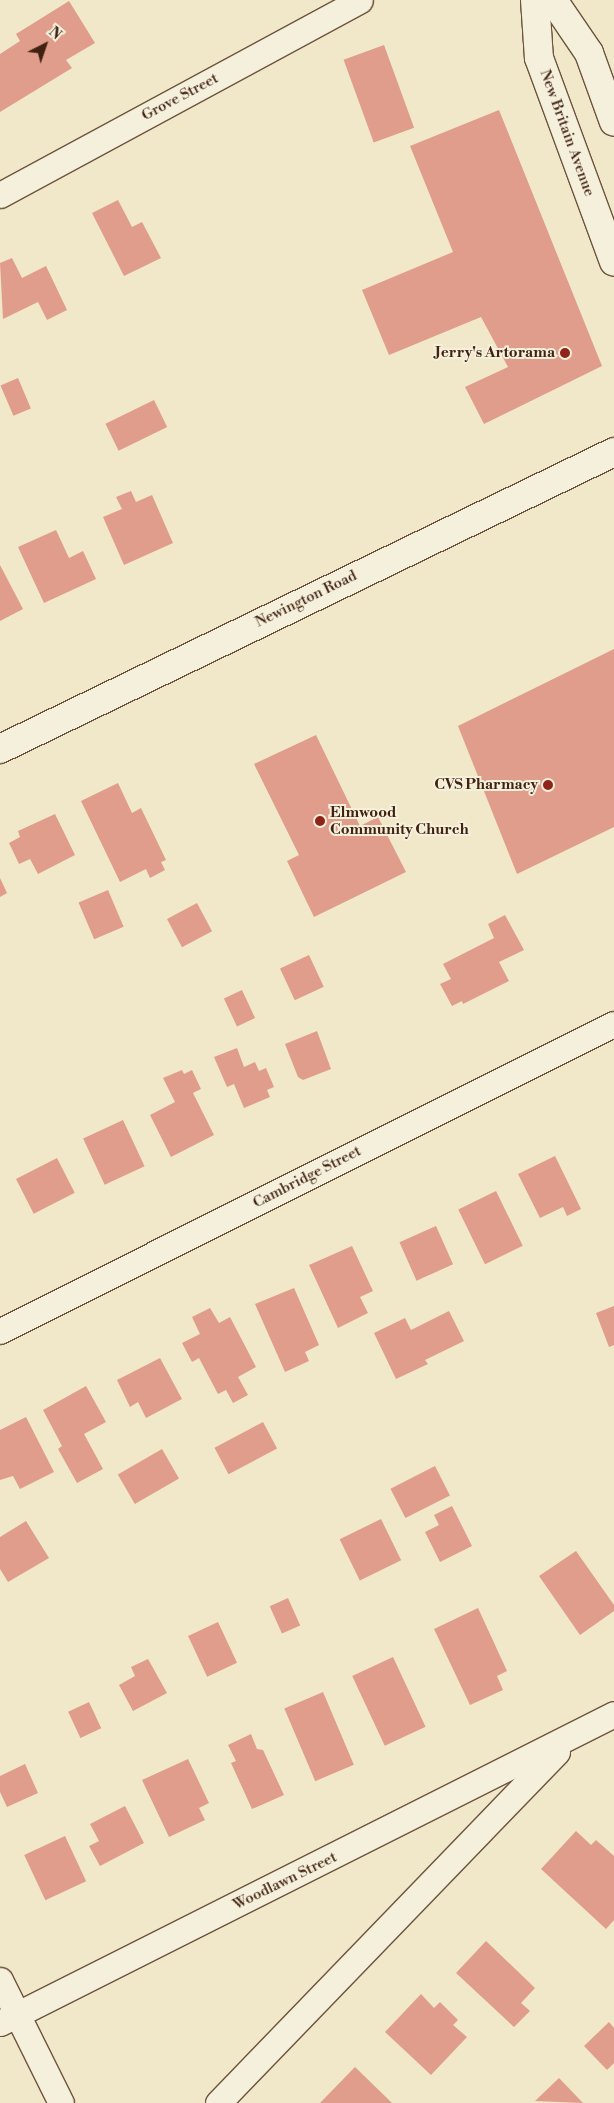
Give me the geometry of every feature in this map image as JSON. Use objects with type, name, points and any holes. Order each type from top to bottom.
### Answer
[{"type":"main road","name":"New Britain Avenue","points":[[535,0],[539,58],[614,262]]},
{"type":"main road","points":[[553,0],[589,53],[614,122]]},
{"type":"main road","name":"Newington Road","points":[[0,749],[614,452]]},
{"type":"street","name":"Grove Street","points":[[0,195],[360,0]]},
{"type":"street","name":"Cambridge Street","points":[[0,1331],[614,1024]]},
{"type":"street","name":"Woodlawn Street","points":[[8,2019],[569,1739],[614,1714]]},
{"type":"street","name":"Woodlawn Street","points":[[218,2103],[569,1739]]},
{"type":"street","points":[[0,1980],[8,2019],[60,2103]]},
{"type":"building","points":[[69,1],[95,43],[66,60],[72,68],[0,112],[0,54],[20,41],[16,34]]},
{"type":"building","points":[[384,45],[414,128],[374,142],[344,60]]},
{"type":"building","points":[[499,110],[602,366],[484,424],[465,387],[508,367],[481,317],[389,355],[362,290],[453,252],[410,146]]},
{"type":"building","points":[[118,200],[132,227],[142,222],[161,258],[124,276],[92,213]]},
{"type":"building","points":[[12,258],[22,278],[46,266],[67,310],[47,320],[38,302],[3,319],[0,263]]},
{"type":"building","points":[[18,378],[31,408],[13,416],[1,385]]},
{"type":"building","points":[[154,400],[167,427],[119,451],[105,424]]},
{"type":"building","points":[[131,491],[136,502],[152,495],[173,543],[124,565],[103,517],[122,509],[116,497]]},
{"type":"building","points":[[56,530],[69,558],[83,551],[96,579],[44,603],[18,547]]},
{"type":"building","points":[[0,565],[23,609],[0,621]]},
{"type":"building","name":"CVS Pharmacy","points":[[614,649],[614,827],[517,874],[458,726]]},
{"type":"building","name":"Elmwood Community Church","points":[[316,735],[360,826],[378,817],[406,872],[314,917],[287,861],[299,855],[254,764]]},
{"type":"building","points":[[118,783],[132,813],[141,808],[166,860],[161,862],[165,870],[150,878],[146,869],[120,882],[81,801]]},
{"type":"building","points":[[55,814],[75,855],[38,874],[30,859],[19,864],[9,843],[20,837],[18,831]]},
{"type":"building","points":[[0,878],[7,893],[0,897]]},
{"type":"building","points":[[108,890],[124,927],[94,939],[79,903]]},
{"type":"building","points":[[197,903],[212,931],[182,947],[167,919]]},
{"type":"building","points":[[505,915],[524,950],[499,962],[509,981],[463,1004],[462,1001],[452,1006],[440,984],[451,979],[443,964],[494,938],[488,924]]},
{"type":"building","points":[[309,955],[324,987],[295,1000],[280,969]]},
{"type":"building","points":[[242,990],[255,1018],[237,1027],[224,998]]},
{"type":"building","points":[[317,1031],[331,1069],[303,1080],[298,1077],[285,1044]]},
{"type":"building","points":[[237,1048],[244,1067],[255,1062],[259,1071],[266,1068],[274,1087],[267,1090],[270,1097],[244,1108],[234,1084],[227,1087],[214,1057]]},
{"type":"building","points":[[182,1070],[184,1074],[192,1070],[201,1089],[193,1093],[214,1135],[171,1157],[150,1115],[175,1102],[163,1078]]},
{"type":"building","points":[[123,1120],[145,1166],[105,1185],[83,1139]]},
{"type":"building","points":[[555,1156],[581,1209],[567,1216],[563,1207],[540,1218],[518,1174]]},
{"type":"building","points":[[57,1158],[75,1193],[34,1214],[16,1179]]},
{"type":"building","points":[[496,1191],[523,1246],[485,1264],[458,1209]]},
{"type":"building","points":[[436,1226],[453,1264],[417,1281],[399,1242]]},
{"type":"building","points":[[352,1246],[373,1291],[360,1297],[368,1313],[338,1328],[309,1265]]},
{"type":"building","points":[[294,1288],[319,1345],[305,1352],[309,1361],[285,1372],[255,1304]]},
{"type":"building","points":[[614,1306],[614,1345],[609,1347],[596,1313]]},
{"type":"building","points":[[210,1308],[219,1323],[230,1317],[256,1367],[238,1377],[248,1395],[233,1403],[226,1390],[218,1394],[199,1358],[192,1362],[182,1343],[200,1334],[192,1317]]},
{"type":"building","points":[[449,1311],[464,1341],[425,1360],[428,1364],[396,1379],[374,1333],[405,1318],[411,1330]]},
{"type":"building","points":[[160,1358],[182,1399],[146,1418],[138,1402],[130,1407],[117,1380]]},
{"type":"building","points":[[86,1386],[106,1422],[84,1434],[103,1469],[77,1483],[58,1449],[62,1446],[43,1410]]},
{"type":"building","points":[[26,1417],[54,1472],[20,1489],[13,1476],[0,1480],[0,1430]]},
{"type":"building","points":[[263,1422],[277,1448],[229,1474],[214,1448]]},
{"type":"building","points":[[162,1449],[179,1478],[135,1504],[118,1474]]},
{"type":"building","points":[[435,1466],[450,1495],[405,1518],[390,1489]]},
{"type":"building","points":[[452,1506],[472,1546],[440,1562],[425,1532],[439,1525],[434,1515]]},
{"type":"building","points":[[381,1519],[401,1560],[360,1581],[340,1539]]},
{"type":"building","points":[[26,1521],[49,1558],[8,1582],[0,1569],[0,1537]]},
{"type":"building","points":[[576,1551],[614,1605],[614,1611],[580,1635],[539,1576]]},
{"type":"building","points":[[288,1598],[300,1625],[282,1634],[270,1606]]},
{"type":"building","points":[[478,1608],[507,1671],[497,1676],[503,1690],[470,1705],[434,1629]]},
{"type":"building","points":[[218,1622],[237,1663],[207,1677],[188,1636]]},
{"type":"building","points":[[393,1657],[426,1727],[385,1746],[352,1676]]},
{"type":"building","points":[[148,1659],[167,1693],[133,1711],[119,1685],[135,1676],[131,1667]]},
{"type":"building","points":[[323,1692],[354,1765],[315,1781],[284,1708]]},
{"type":"building","points":[[89,1702],[101,1728],[80,1738],[68,1712]]},
{"type":"building","points":[[251,1734],[257,1749],[263,1750],[284,1795],[252,1809],[231,1763],[236,1761],[228,1745]]},
{"type":"building","points":[[188,1759],[209,1803],[199,1808],[205,1820],[169,1837],[142,1780]]},
{"type":"building","points":[[25,1764],[38,1793],[7,1807],[0,1792],[0,1776]]},
{"type":"building","points":[[125,1806],[144,1843],[100,1866],[89,1846],[99,1841],[90,1824]]},
{"type":"building","points":[[576,1831],[591,1845],[596,1840],[614,1856],[614,1920],[606,1929],[541,1869]]},
{"type":"building","points":[[65,1836],[86,1881],[45,1900],[24,1855]]},
{"type":"building","points":[[486,1941],[535,1988],[521,2003],[530,2011],[514,2027],[456,1973]]},
{"type":"building","points":[[421,1994],[434,2008],[440,2002],[458,2020],[453,2025],[467,2037],[431,2075],[385,2032]]},
{"type":"building","points":[[609,2022],[614,2028],[614,2063],[607,2070],[584,2046]]},
{"type":"building","points":[[355,2067],[392,2103],[320,2103]]},
{"type":"building","points":[[559,2078],[583,2103],[535,2101]]},
{"type":"place","name":"Jerry's Artorama","points":[[565,353]]},
{"type":"place","name":"CVS Pharmacy","points":[[548,785]]},
{"type":"place","name":"Elmwood Community Church","points":[[320,821]]}]
